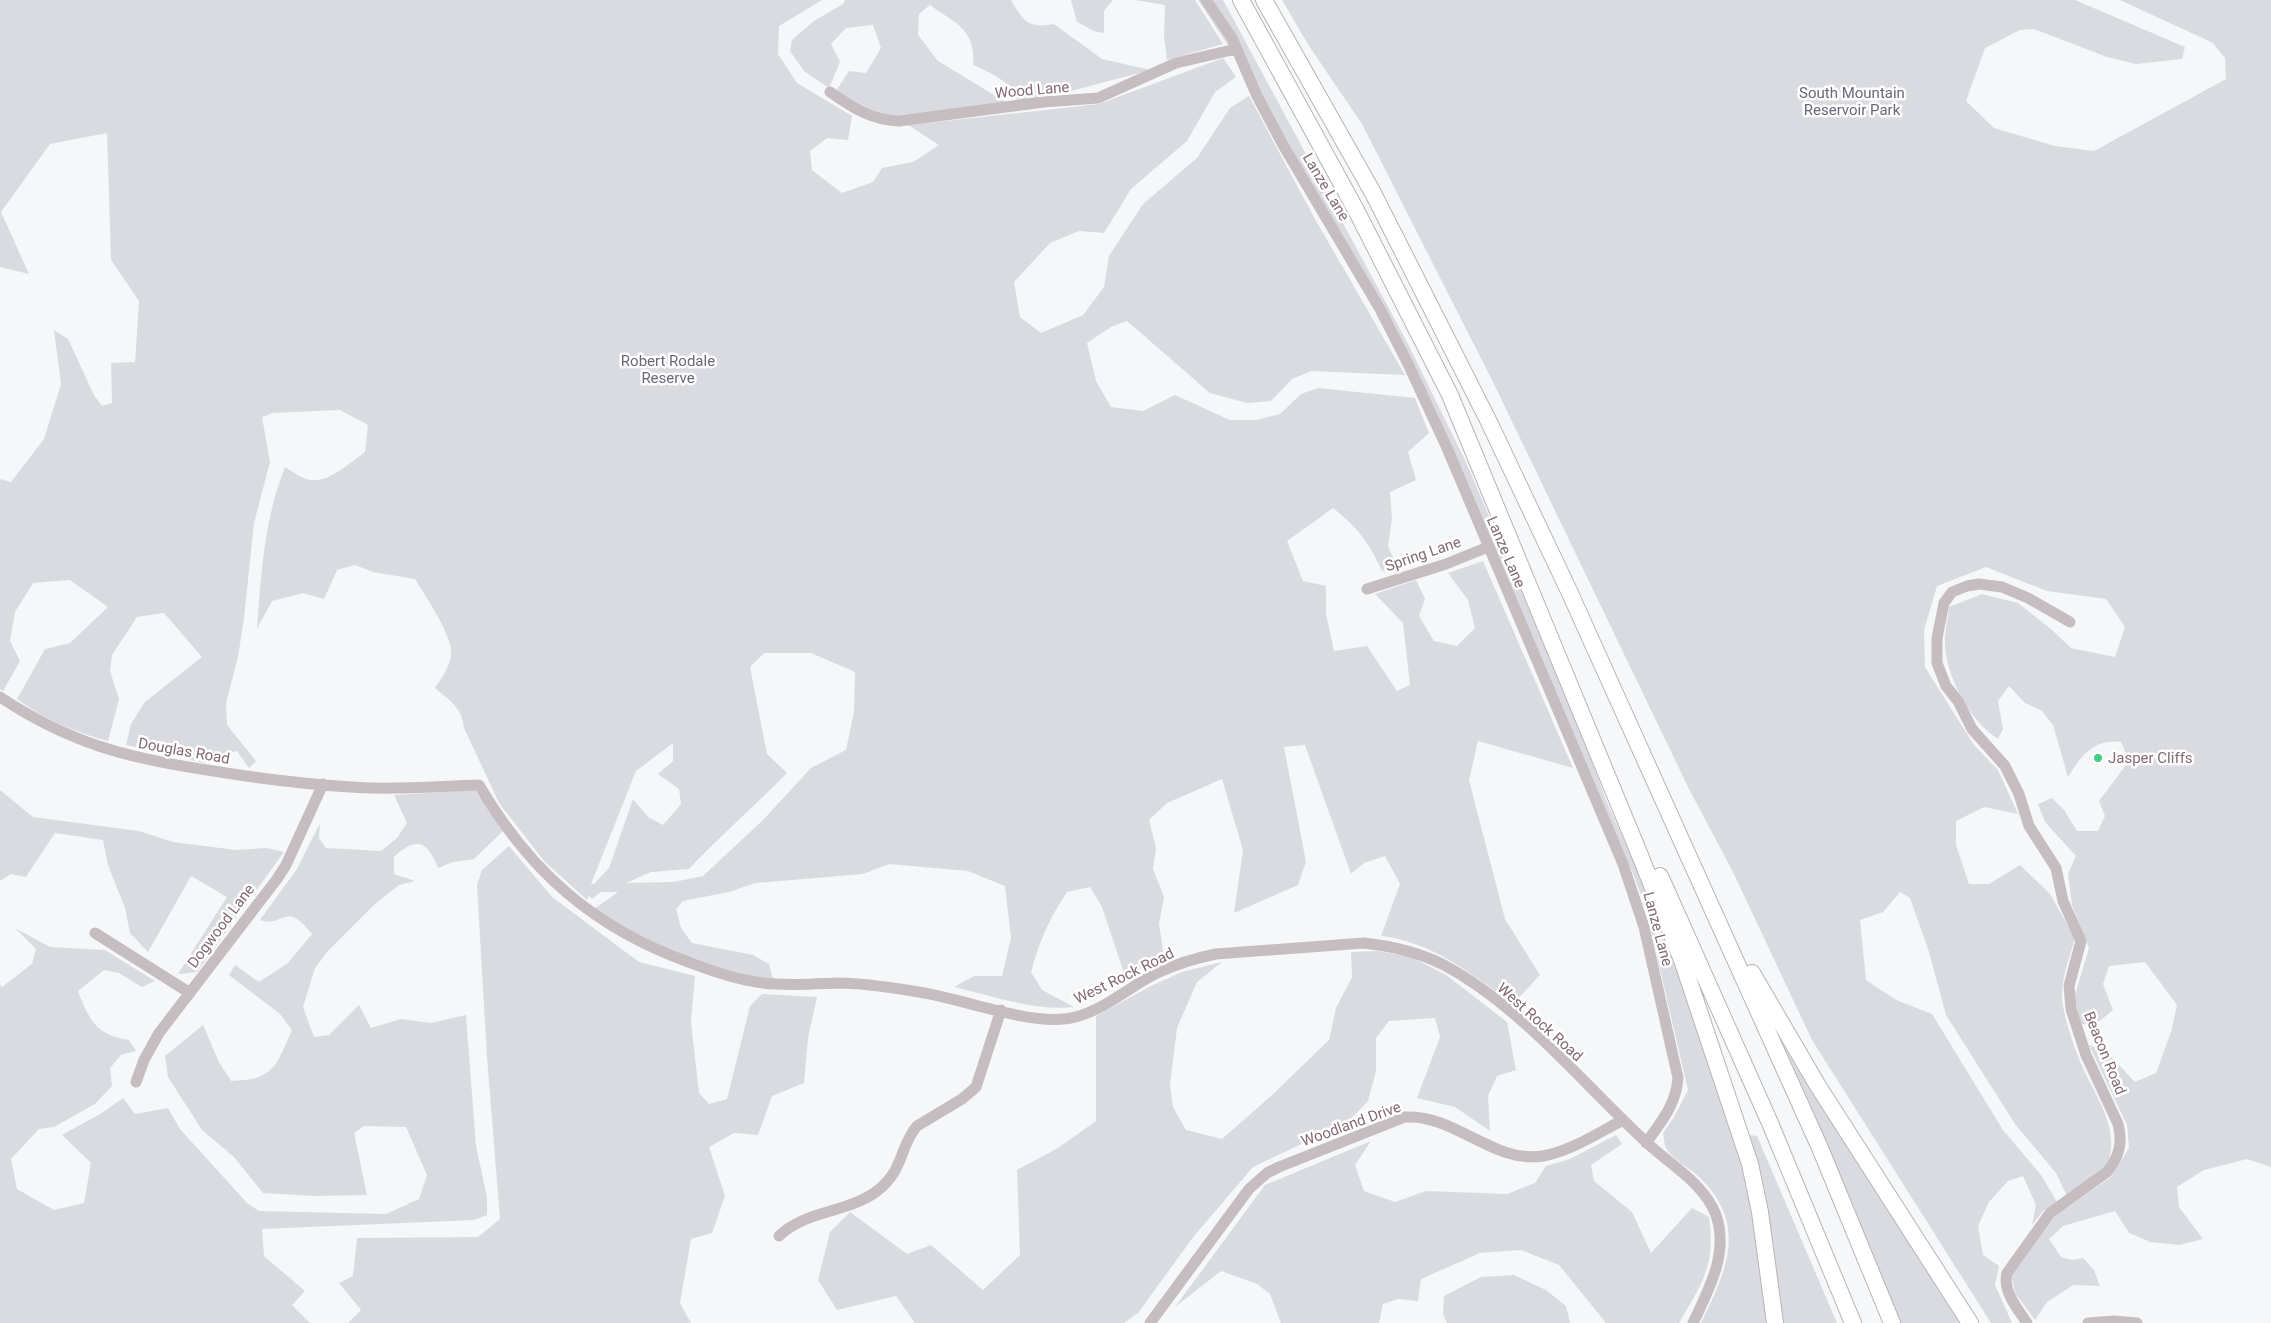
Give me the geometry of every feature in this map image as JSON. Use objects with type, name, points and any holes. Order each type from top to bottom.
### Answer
[{"type":"highway","points":[[1241,0],[1356,210],[1446,387],[1682,960],[1741,1133],[1760,1212],[1775,1323]]},
{"type":"highway","points":[[1264,0],[1372,193],[1489,422],[1629,712],[1714,899],[1763,993],[1818,1086],[1970,1323]]},
{"type":"highway","points":[[1522,568],[1770,1124],[1853,1323]]},
{"type":"highway","points":[[1569,591],[1820,1148],[1892,1323]]},
{"type":"street","name":"Lanze Lane","points":[[1206,0],[1224,24],[1257,96],[1283,145],[1380,309],[1408,364],[1447,448],[1623,864],[1644,927],[1678,1078],[1677,1090],[1670,1110],[1646,1143]]},
{"type":"street","name":"Wood Lane","points":[[830,92],[860,113],[875,118],[899,121],[1044,102],[1098,98],[1176,63],[1236,49]]},
{"type":"street","name":"Spring Lane","points":[[1367,589],[1446,564],[1488,547]]},
{"type":"street","name":"Beacon Road","points":[[2027,1323],[2008,1292],[2005,1282],[2007,1273],[2050,1214],[2110,1168],[2118,1154],[2121,1134],[2086,1055],[2071,1009],[2069,986],[2081,941],[2063,900],[2056,868],[2029,826],[2019,794],[2005,766],[1972,729],[1958,701],[1946,686],[1937,663],[1937,638],[1944,603],[1956,590],[1967,586],[1990,584],[2028,598],[2070,622]]},
{"type":"street","name":"Douglas Road","points":[[0,697],[52,729],[112,752],[174,766],[264,779],[375,788]]},
{"type":"street","name":"Dogwood Lane","points":[[136,1082],[156,1038],[277,878],[323,784]]},
{"type":"street","name":"West Rock Road","points":[[375,788],[478,785],[516,841],[532,860],[568,894],[628,937],[698,966],[745,980],[764,983],[870,985],[940,995],[1001,1010],[1053,1019],[1077,1016],[1157,973],[1194,959],[1216,954],[1346,943],[1387,946],[1410,951],[1443,965],[1491,997],[1536,1035],[1646,1143],[1702,1193],[1715,1214],[1719,1227],[1720,1254],[1716,1270],[1693,1323]]},
{"type":"street","points":[[95,933],[190,993]]},
{"type":"street","points":[[779,1236],[791,1226],[864,1199],[886,1183],[900,1162],[912,1132],[917,1126],[962,1099],[976,1087],[1001,1010]]},
{"type":"street","name":"Woodland Drive","points":[[1150,1323],[1249,1189],[1267,1173],[1279,1167],[1405,1117],[1417,1116],[1440,1121],[1507,1153],[1529,1157],[1559,1152],[1623,1120]]},
{"type":"street","points":[[2088,1323],[2114,1321],[2137,1323]]},
{"type":"green space","name":"Robert Rodale Reserve","points":[[0,0],[822,0],[779,26],[778,54],[797,83],[852,116],[848,140],[827,138],[810,151],[812,170],[842,193],[873,182],[882,168],[913,162],[939,145],[908,125],[1099,104],[1223,58],[1236,77],[1215,92],[1187,141],[1131,189],[1104,233],[1079,231],[1050,243],[1014,282],[1020,317],[1041,333],[1083,315],[1104,287],[1109,256],[1143,204],[1197,158],[1230,108],[1249,96],[1315,219],[1405,375],[1311,371],[1292,379],[1271,401],[1247,403],[1210,393],[1127,321],[1111,327],[1087,343],[1096,381],[1111,407],[1143,411],[1175,395],[1230,420],[1256,420],[1280,414],[1301,394],[1318,388],[1415,398],[1429,433],[1408,452],[1416,480],[1390,492],[1392,519],[1388,546],[1397,567],[1382,571],[1362,536],[1333,508],[1287,541],[1303,581],[1326,586],[1326,614],[1334,651],[1367,646],[1397,691],[1410,685],[1403,623],[1375,594],[1416,580],[1425,599],[1419,616],[1434,641],[1457,646],[1475,628],[1468,600],[1448,573],[1483,561],[1573,768],[1478,741],[1469,780],[1505,919],[1540,975],[1513,1004],[1467,971],[1434,952],[1399,939],[1381,936],[1400,884],[1385,856],[1364,863],[1351,874],[1305,745],[1284,747],[1306,862],[1298,885],[1234,913],[1243,850],[1222,779],[1167,803],[1149,820],[1156,848],[1153,869],[1164,897],[1159,923],[1164,957],[1125,976],[1102,907],[1090,887],[1067,892],[1046,930],[1031,972],[1042,990],[1074,1007],[1059,1008],[1029,1005],[954,987],[974,976],[1002,976],[1011,938],[1005,886],[968,871],[889,864],[863,874],[755,883],[729,892],[683,901],[676,909],[681,928],[692,943],[753,955],[769,964],[773,979],[727,971],[704,964],[656,944],[594,909],[618,892],[601,892],[592,899],[589,896],[587,900],[544,861],[499,803],[464,728],[461,715],[450,701],[435,688],[449,665],[451,649],[446,632],[415,579],[373,572],[355,565],[337,570],[324,599],[303,593],[272,601],[257,629],[262,568],[268,527],[272,507],[285,467],[305,478],[314,480],[324,479],[336,473],[365,452],[368,425],[340,410],[273,413],[262,417],[270,462],[254,523],[238,657],[226,703],[227,725],[256,761],[249,768],[237,751],[218,756],[205,763],[126,745],[131,724],[145,702],[202,657],[164,613],[137,617],[112,655],[110,671],[119,699],[108,741],[83,734],[60,724],[38,713],[17,699],[45,649],[70,643],[108,607],[70,580],[33,583],[15,612],[10,641],[20,661],[3,691],[0,689],[0,479],[11,482],[44,439],[61,384],[54,330],[68,339],[94,395],[102,406],[112,403],[111,363],[135,362],[139,301],[111,260],[107,133],[50,144],[1,212],[29,274],[0,267]],"holes":[[[764,653],[811,653],[855,672],[854,712],[846,750],[811,768],[763,820],[703,876],[674,882],[626,883],[651,872],[689,869],[787,773],[767,754],[750,667]],[[673,743],[673,761],[658,774],[679,789],[681,804],[663,825],[648,817],[633,799],[609,868],[594,884],[591,884],[636,771]]]},
{"type":"green space","points":[[845,0],[1011,0],[1027,22],[1038,25],[1054,24],[1102,59],[1151,70],[1048,97],[1018,102],[1006,83],[973,65],[973,53],[968,35],[956,23],[930,5],[919,14],[918,35],[938,61],[1009,104],[889,116],[864,110],[836,91],[849,71],[866,73],[881,48],[873,25],[846,28],[831,44],[840,62],[829,88],[804,71],[790,51],[792,40],[814,21],[843,4]]},
{"type":"green space","points":[[1071,0],[1113,0],[1104,11],[1104,33],[1094,31],[1077,22]]},
{"type":"green space","points":[[1135,0],[1195,0],[1223,44],[1167,60],[1164,36],[1165,5]]},
{"type":"green space","points":[[1198,0],[1223,0],[1407,342],[1465,460],[1582,732],[1605,798],[1643,883],[1686,990],[1744,1161],[1768,1323],[1701,1323],[1719,1284],[1725,1265],[1728,1229],[1724,1212],[1714,1194],[1698,1176],[1672,1156],[1665,1145],[1663,1133],[1688,1090],[1646,909],[1634,876],[1429,399],[1231,50]]},
{"type":"green space","name":"South Mountain Reservoir Park","points":[[1282,0],[2075,0],[2185,47],[2182,59],[2136,64],[2107,57],[2034,29],[2020,30],[1985,48],[1966,101],[1994,128],[2055,146],[2094,151],[2226,79],[2225,58],[2213,43],[2120,0],[2271,0],[2271,1167],[2247,1159],[2204,1170],[2177,1187],[2179,1207],[2203,1239],[2179,1245],[2150,1242],[2129,1233],[2115,1211],[2063,1226],[2049,1239],[2061,1257],[2072,1260],[2083,1258],[2094,1270],[2100,1286],[2073,1285],[2047,1302],[2035,1320],[2015,1293],[2011,1274],[2055,1216],[2111,1177],[2129,1148],[2127,1125],[2089,1045],[2105,1050],[2135,1082],[2156,1073],[2171,1032],[2177,1005],[2145,962],[2109,966],[2103,984],[2113,1010],[2096,1024],[2081,1024],[2074,998],[2089,948],[2072,905],[2068,874],[2076,856],[2045,822],[2038,804],[2052,798],[2064,810],[2077,831],[2098,831],[2105,816],[2099,801],[2129,761],[2121,742],[2103,743],[2089,750],[2068,777],[2053,725],[2041,710],[2025,703],[2009,686],[1998,701],[2003,729],[1998,739],[1988,731],[1978,722],[1962,699],[1951,673],[1945,647],[1949,607],[1982,594],[2018,603],[2071,648],[2115,657],[2125,627],[2106,599],[2047,591],[1986,567],[1937,586],[1924,630],[1925,667],[1974,745],[1998,770],[2018,814],[1984,807],[1956,821],[1956,845],[1969,884],[1989,884],[2020,865],[2050,894],[2075,938],[2066,968],[2062,998],[2068,1027],[2076,1050],[2107,1119],[2111,1146],[2109,1159],[2103,1169],[2067,1196],[2056,1173],[2015,1124],[1946,1015],[1929,952],[1910,898],[1900,892],[1883,912],[1860,920],[1866,980],[1896,1000],[1932,1014],[2003,1130],[2041,1175],[2057,1202],[2043,1211],[2032,1225],[2036,1205],[2023,1176],[2008,1181],[1989,1202],[1978,1226],[1983,1255],[1999,1266],[1995,1285],[2012,1323],[1991,1323],[1812,1040],[1732,870],[1689,789],[1493,382],[1362,124],[1309,46]]},
{"type":"green space","points":[[0,790],[33,817],[139,831],[173,842],[236,850],[266,848],[284,852],[197,972],[178,974],[227,897],[191,876],[148,952],[130,933],[125,908],[108,865],[103,840],[55,833],[26,877],[11,874],[0,881]]},
{"type":"green space","points":[[475,790],[503,831],[474,859],[453,862],[438,868],[430,852],[420,845],[409,846],[394,857],[394,874],[415,881],[399,885],[375,904],[328,951],[315,968],[303,1007],[314,1037],[329,1035],[359,1005],[371,1028],[401,1019],[431,1023],[466,1015],[476,1146],[487,1197],[487,1215],[474,1220],[262,1229],[264,1256],[305,1291],[292,1305],[310,1323],[0,1323],[0,985],[2,987],[32,964],[36,949],[15,928],[50,947],[105,950],[155,981],[142,987],[119,973],[104,970],[78,991],[90,1018],[95,1024],[109,1034],[129,1040],[136,1051],[121,1055],[110,1068],[112,1086],[95,1104],[54,1127],[39,1129],[11,1159],[17,1189],[54,1210],[84,1203],[91,1163],[62,1135],[102,1113],[123,1098],[135,1114],[168,1108],[180,1129],[247,1203],[259,1211],[386,1214],[419,1199],[427,1175],[406,1127],[364,1126],[354,1133],[367,1195],[314,1196],[263,1193],[234,1157],[202,1130],[168,1077],[165,1056],[203,1025],[219,1062],[231,1081],[257,1078],[272,1068],[282,1053],[292,1030],[280,1014],[229,975],[235,965],[259,982],[288,963],[312,934],[296,918],[290,916],[275,921],[260,920],[297,869],[320,823],[319,838],[326,848],[381,851],[397,838],[407,823],[394,795]]},
{"type":"green space","points":[[509,846],[552,897],[639,962],[695,976],[691,1022],[699,1093],[709,1104],[727,1099],[750,1006],[762,994],[817,997],[808,1038],[804,1083],[772,1096],[758,1135],[734,1133],[709,1147],[725,1196],[712,1233],[691,1239],[680,1303],[691,1323],[348,1323],[361,1310],[339,1283],[353,1276],[357,1238],[478,1237],[500,1219],[487,1057],[477,885],[482,870]]},
{"type":"green space","points":[[1378,951],[1411,957],[1446,975],[1507,1022],[1516,1070],[1497,1076],[1488,1096],[1490,1131],[1455,1107],[1417,1098],[1440,1037],[1435,1018],[1389,1021],[1376,1038],[1376,1071],[1368,1101],[1348,1122],[1253,1167],[1194,1236],[1138,1313],[1124,1323],[915,1323],[896,1296],[837,1310],[818,1280],[830,1232],[850,1212],[907,1254],[931,1245],[983,1290],[1020,1255],[1017,1170],[1058,1148],[1096,1121],[1096,1016],[1151,986],[1182,972],[1222,962],[1197,982],[1177,1028],[1170,1085],[1173,1107],[1186,1130],[1222,1139],[1271,1096],[1329,1040],[1336,1008],[1352,977],[1351,952]]},
{"type":"green space","points":[[1772,1022],[1963,1323],[1901,1323],[1812,1120]]},
{"type":"green space","points":[[1616,1135],[1622,1144],[1591,1165],[1594,1181],[1632,1212],[1651,1253],[1692,1208],[1709,1217],[1711,1234],[1709,1262],[1700,1285],[1679,1323],[1606,1323],[1559,1265],[1521,1250],[1480,1253],[1421,1279],[1418,1301],[1398,1299],[1383,1304],[1379,1323],[1281,1323],[1270,1294],[1257,1284],[1221,1271],[1175,1307],[1265,1185],[1371,1141],[1355,1165],[1364,1191],[1395,1202],[1426,1191],[1507,1194],[1535,1183],[1546,1166],[1570,1159]]},
{"type":"green space","points":[[1749,1135],[1757,1136],[1837,1323],[1783,1323],[1764,1191]]},
{"type":"green space","points":[[1514,1275],[1546,1290],[1566,1306],[1570,1323],[1447,1323],[1443,1314],[1444,1296],[1481,1277]]},
{"type":"place","name":"Jasper Cliffs","points":[[2098,758]]}]
